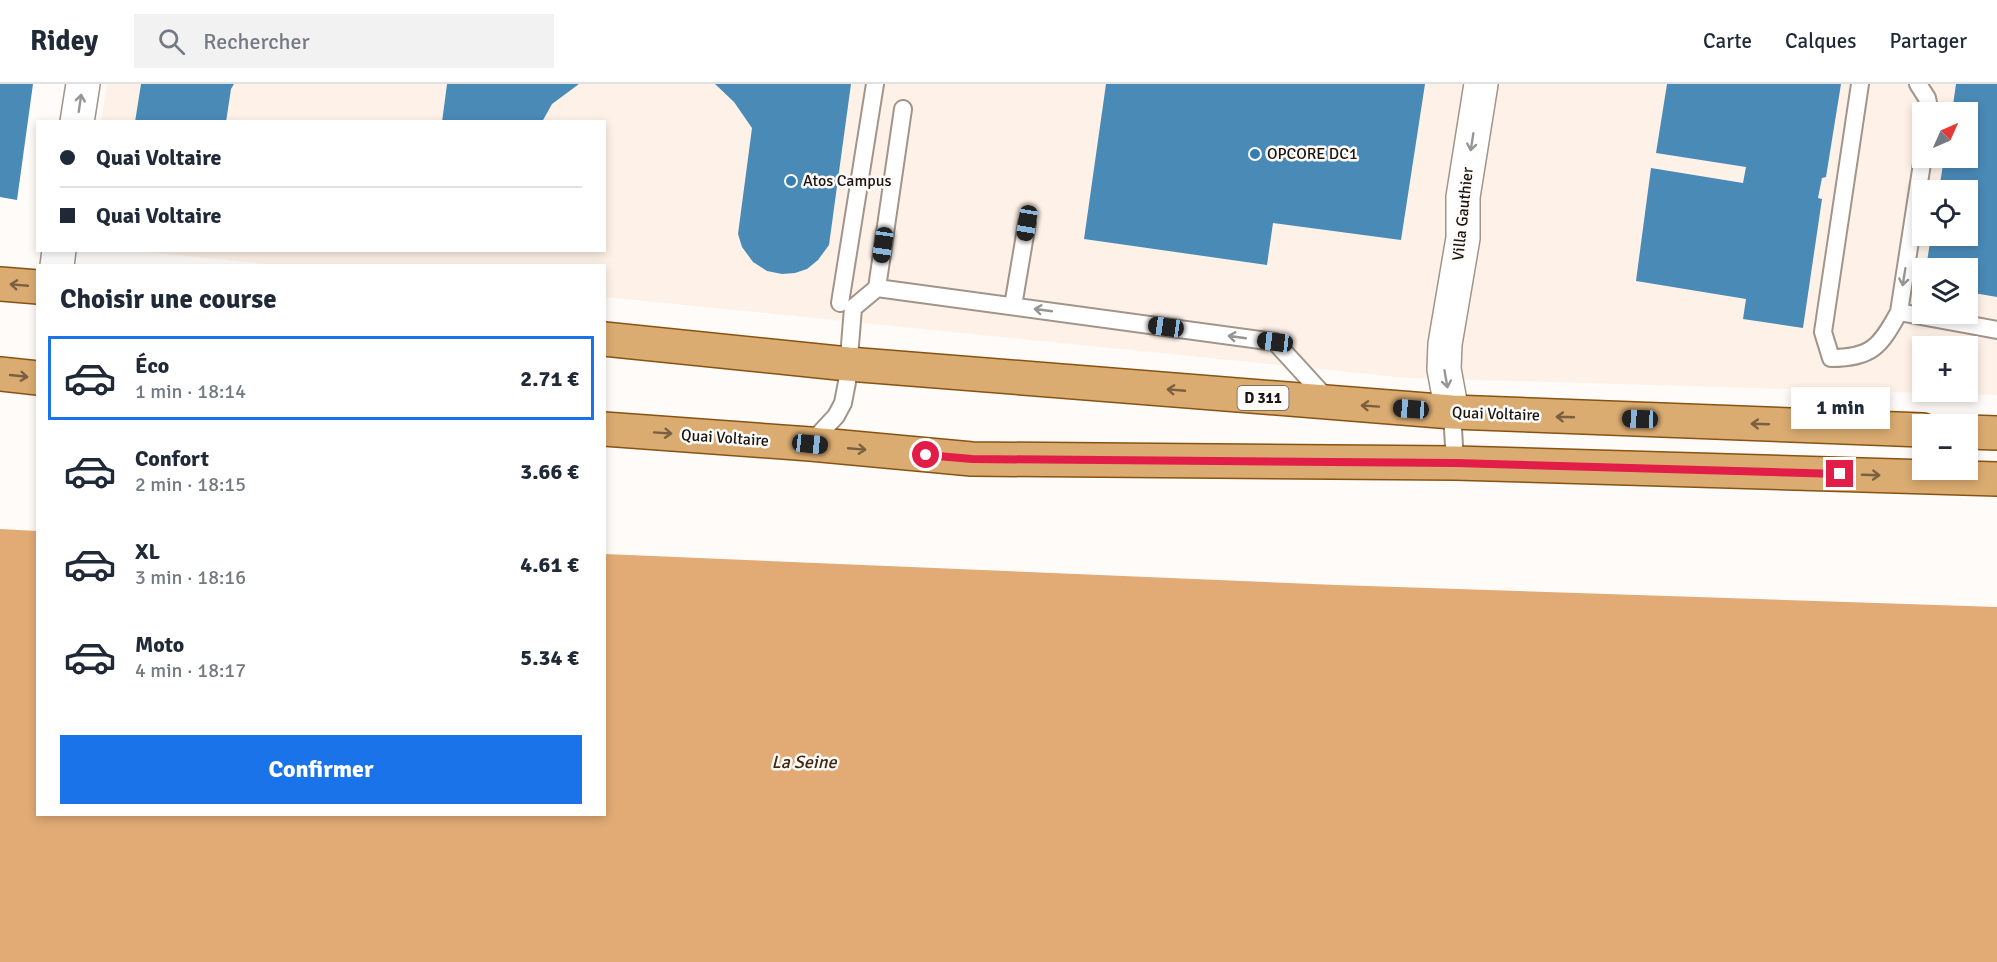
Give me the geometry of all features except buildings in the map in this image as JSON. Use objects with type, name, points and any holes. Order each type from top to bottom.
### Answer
[{"type":"main road","points":[[0,284],[36,287]]},
{"type":"main road","name":"Quai Voltaire","points":[[606,339],[848,364],[1452,412],[1912,430]]},
{"type":"main road","points":[[0,374],[36,378]]},
{"type":"main road","name":"Quai Voltaire","points":[[606,429],[972,459],[1455,463],[1997,479]]},
{"type":"main road","points":[[1978,432],[1997,433]]},
{"type":"street","points":[[77,120],[83,84]]},
{"type":"street","name":"Villa Gauthier","points":[[1452,412],[1444,369],[1445,344],[1463,238],[1463,197],[1481,84]]},
{"type":"lane","points":[[840,303],[875,84]]},
{"type":"lane","points":[[1860,84],[1822,332],[1831,358],[1851,358],[1869,353],[1890,329],[1899,312],[1921,168]]},
{"type":"lane","points":[[1918,84],[1928,102]]},
{"type":"lane","points":[[810,444],[836,416],[843,403],[853,308],[877,288],[903,109]]},
{"type":"lane","points":[[1013,306],[1027,223]]},
{"type":"lane","points":[[877,288],[1275,342],[1330,403]]},
{"type":"lane","points":[[1899,312],[1997,330]]},
{"type":"lane","points":[[1452,412],[1455,463]]},
{"type":"shaded area","points":[[107,84],[1997,84],[1997,395],[1978,394],[1978,336],[1912,336],[1912,393],[1408,378],[606,297],[606,264],[267,264],[147,252],[606,252],[606,120],[101,120]]},
{"type":"shaded area","name":"La Seine","points":[[0,529],[36,531],[36,816],[606,816],[606,554],[1337,585],[1997,607],[1997,962],[0,962]]},
{"type":"place","name":"OPCORE DC1","points":[[1255,154]]},
{"type":"place","name":"Atos Campus","points":[[791,181]]},
{"type":"route","points":[[926,455],[972,459],[1455,463],[1840,474]]}]
